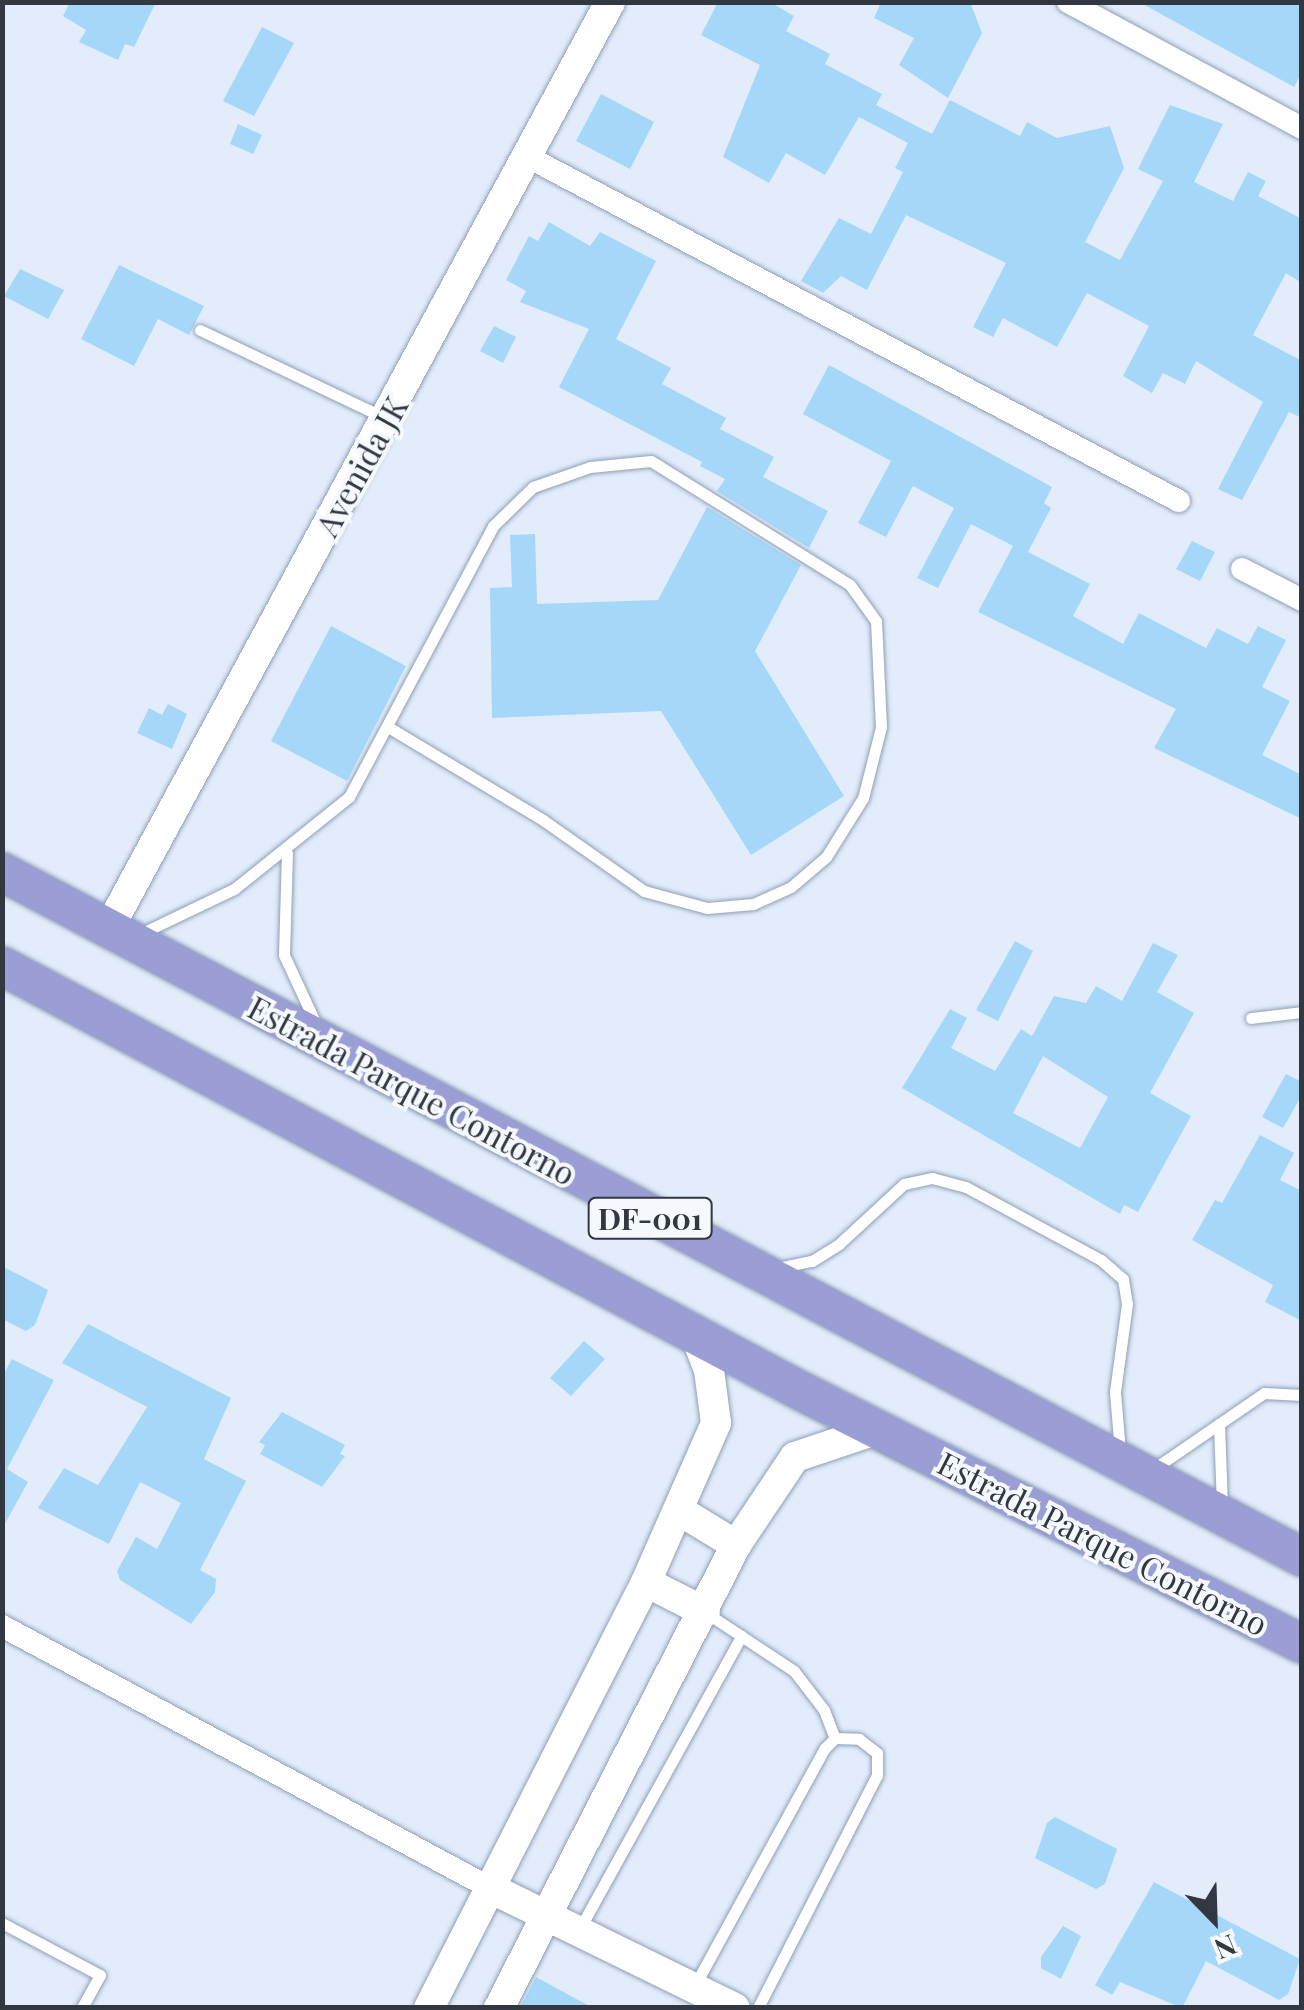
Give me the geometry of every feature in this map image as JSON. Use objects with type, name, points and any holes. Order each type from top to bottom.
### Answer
[{"type":"highway","name":"Estrada Parque Contorno","points":[[2,872],[755,1274],[1302,1557]]},
{"type":"highway","name":"Estrada Parque Contorno","points":[[2,966],[695,1334],[1302,1644]]},
{"type":"street","name":"Avenida JK","points":[[119,934],[386,419],[530,158],[610,2]]},
{"type":"street","points":[[1068,2],[1302,128]]},
{"type":"street","points":[[530,158],[1179,501]]},
{"type":"street","points":[[1242,569],[1302,600]]},
{"type":"street","points":[[430,2008],[494,1890],[646,1582],[716,1423],[709,1370],[695,1334]]},
{"type":"street","points":[[499,2008],[550,1915],[736,1545],[795,1457],[878,1429]]},
{"type":"street","points":[[680,1511],[736,1545]]},
{"type":"street","points":[[646,1582],[705,1612]]},
{"type":"street","points":[[2,1626],[494,1890],[735,2008]]},
{"type":"lane","points":[[200,330],[386,419]]},
{"type":"lane","points":[[119,934],[204,908],[287,853],[349,798],[493,526],[533,487],[590,466],[651,461],[850,585],[876,620],[882,667],[881,727],[863,798],[826,857],[791,887],[753,904],[707,908],[644,890],[543,820],[388,727]]},
{"type":"lane","points":[[287,853],[284,954],[325,1044]]},
{"type":"lane","points":[[1251,1018],[1302,1012]]},
{"type":"lane","points":[[755,1274],[812,1261],[904,1184],[932,1178],[966,1187],[1101,1260],[1123,1280],[1127,1304],[1116,1392],[1133,1469],[1219,1424],[1264,1392],[1302,1395]]},
{"type":"lane","points":[[1219,1424],[1223,1516]]},
{"type":"lane","points":[[705,1612],[794,1671],[824,1710],[835,1738]]},
{"type":"lane","points":[[578,1930],[741,1636]]},
{"type":"lane","points":[[695,1986],[835,1738]]},
{"type":"lane","points":[[758,2008],[877,1776],[876,1753],[858,1739],[835,1738]]},
{"type":"lane","points":[[2,1922],[100,1975],[82,2008]]},
{"type":"building","points":[[70,2],[156,2],[134,47],[125,44],[118,60],[79,42],[86,30],[63,16]]},
{"type":"building","points":[[718,2],[770,2],[794,16],[786,31],[830,54],[825,64],[882,94],[876,105],[932,134],[950,100],[1020,136],[1027,122],[1057,138],[1110,126],[1124,168],[1085,242],[1120,260],[1163,181],[1138,169],[1170,105],[1223,124],[1194,182],[1233,201],[1248,172],[1266,181],[1258,196],[1302,219],[1302,283],[1286,273],[1253,335],[1302,361],[1302,418],[1289,412],[1242,500],[1218,489],[1263,402],[1196,361],[1185,384],[1163,373],[1152,393],[1123,376],[1149,326],[1087,293],[1057,347],[1003,318],[993,337],[973,327],[1006,263],[906,215],[867,290],[841,276],[823,293],[801,281],[839,218],[871,234],[903,172],[895,168],[908,143],[859,117],[825,175],[786,153],[769,183],[723,157],[760,65],[701,35]]},
{"type":"building","points":[[881,2],[970,2],[982,33],[948,98],[899,65],[914,38],[874,18]]},
{"type":"building","points":[[1139,2],[1302,2],[1302,72],[1294,87]]},
{"type":"building","points":[[262,27],[294,43],[254,116],[223,101]]},
{"type":"building","points":[[601,94],[654,122],[630,169],[576,141]]},
{"type":"building","points":[[238,124],[262,135],[253,154],[230,144]]},
{"type":"building","points":[[549,222],[590,246],[600,232],[656,261],[616,339],[671,368],[662,384],[726,418],[720,429],[774,457],[763,477],[828,511],[809,548],[717,491],[725,479],[700,466],[702,462],[559,387],[589,329],[520,302],[526,291],[506,280],[529,236],[538,241]]},
{"type":"building","points":[[119,265],[204,306],[189,335],[158,319],[134,366],[81,339]]},
{"type":"building","points":[[20,269],[64,290],[48,319],[4,296]]},
{"type":"building","points":[[494,326],[516,337],[503,363],[480,351]]},
{"type":"building","points":[[829,365],[1052,487],[1044,503],[1051,508],[1028,552],[1090,584],[1073,616],[1123,644],[1139,613],[1206,648],[1217,628],[1248,644],[1258,626],[1286,640],[1262,687],[1290,701],[1262,755],[1302,775],[1302,819],[1154,748],[1176,709],[978,612],[1013,546],[971,524],[938,588],[917,578],[954,508],[913,486],[886,537],[858,523],[891,461],[803,414]]},
{"type":"building","points":[[707,507],[801,565],[755,651],[844,796],[751,855],[661,711],[492,718],[490,588],[512,587],[510,535],[535,534],[537,604],[658,600]]},
{"type":"building","points":[[1192,541],[1215,552],[1200,581],[1176,569]]},
{"type":"building","points":[[331,626],[406,666],[347,781],[271,741]]},
{"type":"building","points":[[168,704],[187,714],[172,749],[137,733],[149,708],[162,715]]},
{"type":"building","points":[[1015,941],[1033,951],[998,1021],[976,1010]]},
{"type":"building","points":[[1153,943],[1178,955],[1157,992],[1194,1013],[1150,1093],[1191,1116],[1138,1212],[1124,1205],[1120,1214],[902,1088],[950,1009],[967,1018],[951,1048],[995,1071],[1021,1029],[1032,1036],[1054,996],[1086,1003],[1096,986],[1122,1001]],"holes":[[[1043,1056],[1108,1097],[1080,1148],[1013,1113]]]},
{"type":"building","points":[[1286,1074],[1302,1082],[1302,1095],[1283,1128],[1262,1117]]},
{"type":"building","points":[[1260,1135],[1294,1153],[1280,1180],[1302,1191],[1302,1321],[1265,1302],[1273,1285],[1192,1240],[1215,1200],[1222,1203]]},
{"type":"building","points":[[2,1266],[48,1290],[35,1325],[26,1331],[2,1319]]},
{"type":"building","points":[[88,1324],[231,1398],[204,1459],[246,1481],[200,1570],[216,1579],[215,1592],[191,1624],[120,1580],[117,1571],[136,1537],[157,1549],[181,1503],[140,1482],[109,1544],[38,1508],[64,1468],[98,1485],[147,1407],[62,1363]]},
{"type":"building","points":[[584,1341],[605,1359],[571,1396],[550,1378]]},
{"type":"building","points":[[12,1359],[54,1380],[7,1469],[28,1482],[2,1529],[2,1377]]},
{"type":"building","points":[[282,1412],[345,1445],[340,1454],[345,1456],[322,1487],[260,1454],[265,1445],[259,1442]]},
{"type":"building","points":[[1055,1817],[1117,1849],[1105,1884],[1096,1889],[1035,1858],[1047,1823]]},
{"type":"building","points":[[1154,1882],[1300,1959],[1288,1994],[1279,2000],[1206,1961],[1182,2008],[1120,1982],[1112,1995],[1095,1985]]},
{"type":"building","points":[[1063,1926],[1081,1936],[1061,1979],[1041,1968],[1041,1957]]},
{"type":"building","points":[[536,1977],[593,2008],[520,2008]]}]
